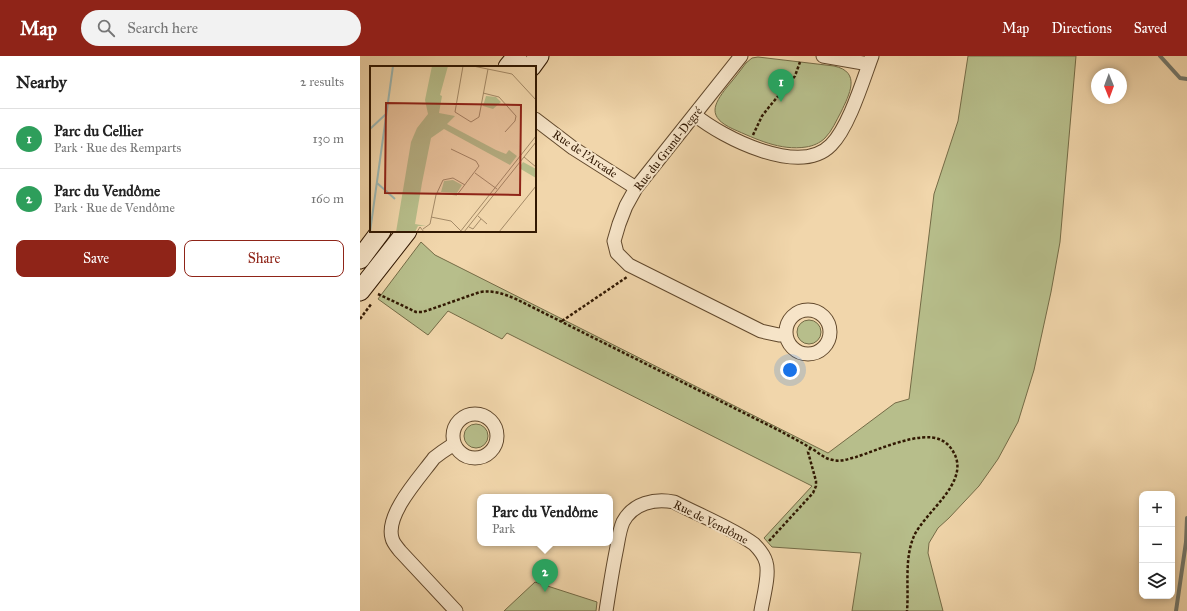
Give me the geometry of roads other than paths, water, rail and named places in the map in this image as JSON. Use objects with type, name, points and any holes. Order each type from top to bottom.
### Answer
[{"type":"street","points":[[509,66],[517,56]]},
{"type":"street","points":[[532,66],[539,56]]},
{"type":"street","name":"Rue du Grand-Degré","points":[[741,56],[636,188],[626,206],[614,235],[615,248],[617,253],[624,261],[644,273],[760,331],[772,334],[786,334]]},
{"type":"street","points":[[695,115],[707,125],[721,133],[773,155],[795,157],[810,156],[825,150],[836,140],[849,116],[870,60],[823,56]]},
{"type":"street","name":"Rue de l'Arcade","points":[[536,120],[573,148],[636,188]]},
{"type":"street","points":[[360,259],[380,232]]},
{"type":"street","points":[[360,291],[406,232]]},
{"type":"street","points":[[454,444],[434,458],[397,509],[392,520],[391,532],[394,543],[400,551],[456,611]]},
{"type":"street","name":"Rue de Vendôme","points":[[606,611],[614,562],[623,522],[635,508],[642,504],[666,501],[674,502],[729,530],[754,545],[763,554],[767,563],[761,611]]},
{"type":"waterway","points":[[1160,56],[1180,78],[1187,79]]},
{"type":"waterway","points":[[1176,611],[1186,542],[1187,518]]},
{"type":"place","name":"Parc du Cellier","points":[[781,102]]},
{"type":"place","name":"Parc du Vendôme","points":[[545,592]]}]
